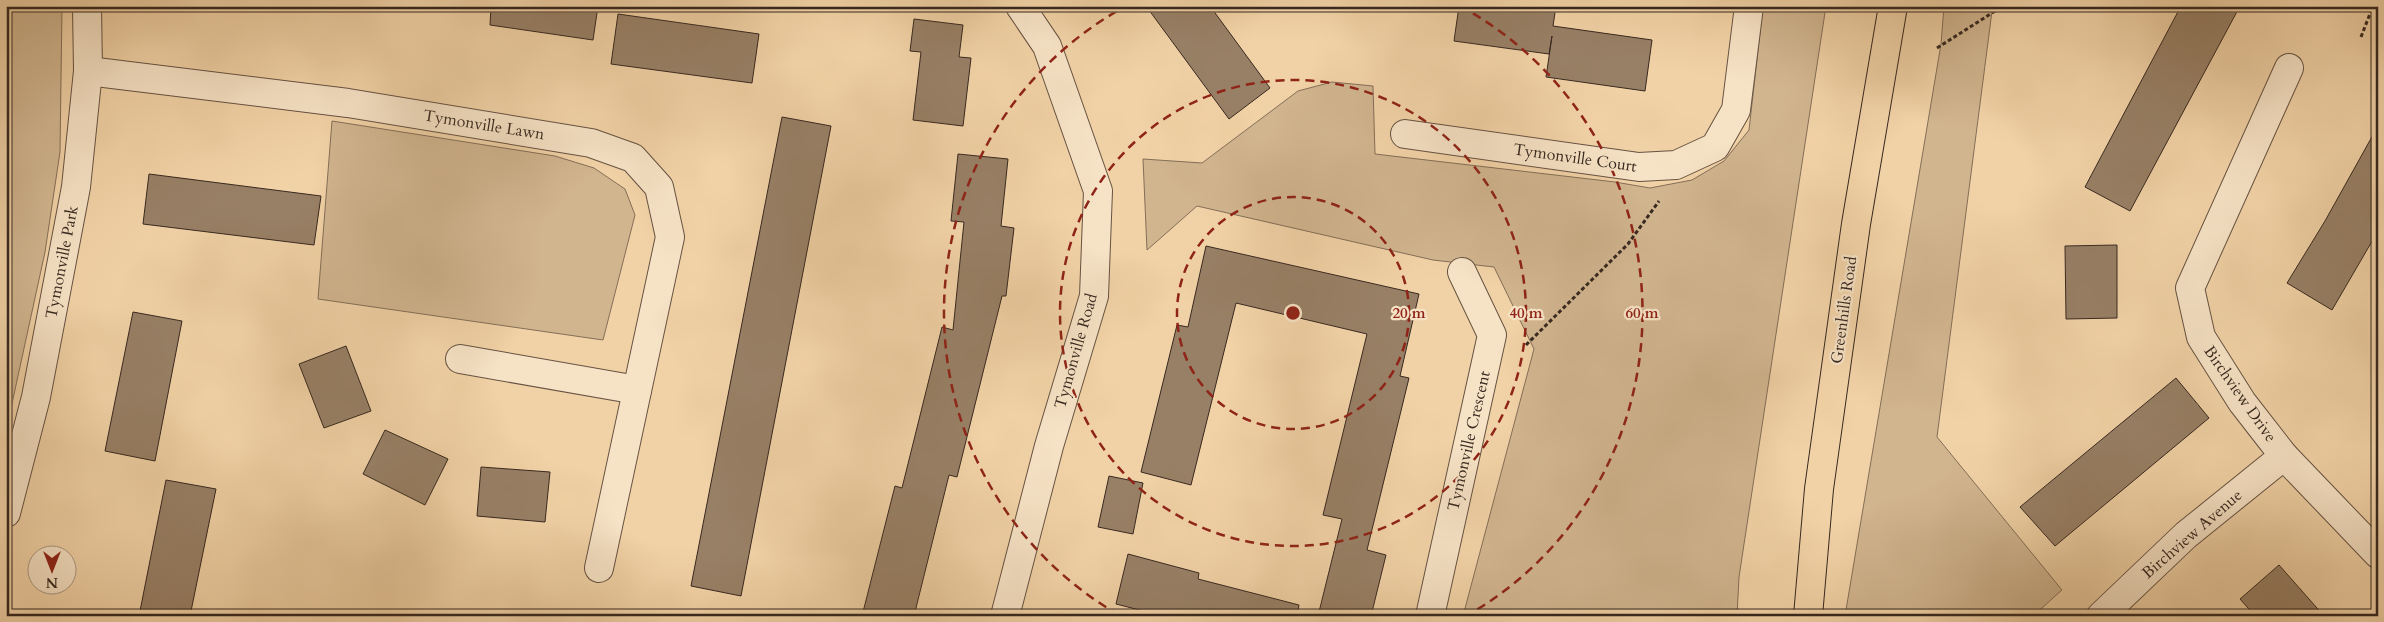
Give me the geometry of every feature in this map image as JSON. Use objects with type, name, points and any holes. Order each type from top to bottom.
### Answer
[{"type":"main road","name":"Greenhills Road","points":[[1808,616],[1819,489],[1834,381],[1856,224],[1893,6]]},
{"type":"street","name":"Tymonville Park","points":[[6,513],[36,397],[74,197],[88,72],[87,6]]},
{"type":"street","name":"Tymonville Road","points":[[1005,616],[1049,446],[1094,296],[1098,191],[1047,46],[1020,6]]},
{"type":"street","name":"Tymonville Court","points":[[1405,134],[1639,167],[1676,165],[1715,147],[1736,110],[1749,6]]},
{"type":"street","name":"Birchview Drive","points":[[2289,68],[2190,288],[2200,337],[2242,402],[2284,456],[2378,554]]},
{"type":"street","name":"Tymonville Lawn","points":[[88,72],[348,103],[591,143],[633,158],[659,187],[670,237],[599,568]]},
{"type":"street","name":"Tymonville Crescent","points":[[1430,616],[1492,335],[1462,272]]},
{"type":"street","points":[[460,359],[637,390]]},
{"type":"street","name":"Birchview Avenue","points":[[2101,616],[2186,535],[2284,456]]},
{"type":"path","points":[[1937,48],[2003,6]]},
{"type":"path","points":[[2361,37],[2373,6]]},
{"type":"path","points":[[1486,366],[1531,342],[1628,244],[1660,201]]},
{"type":"shaded area","points":[[6,6],[62,6],[60,152],[45,252],[6,431]]},
{"type":"shaded area","points":[[1763,6],[1826,6],[1739,577],[1737,616],[1463,616],[1534,349],[1494,267],[1433,260],[1197,206],[1147,250],[1143,159],[1202,163],[1298,91],[1332,82],[1373,86],[1375,154],[1615,182],[1650,188],[1692,180],[1724,161],[1749,130]]},
{"type":"shaded area","points":[[1944,6],[1996,6],[1992,11],[1937,437],[2062,590],[2033,616],[1845,616],[1941,44]]},
{"type":"shaded area","points":[[332,121],[555,156],[594,168],[625,189],[635,215],[603,340],[318,299]]},
{"type":"building","points":[[491,6],[598,6],[593,40],[490,25]]},
{"type":"building","points":[[1146,6],[1210,6],[1270,88],[1229,119]]},
{"type":"building","points":[[1459,6],[1556,6],[1553,26],[1652,40],[1645,91],[1546,77],[1552,36],[1549,54],[1454,41]]},
{"type":"building","points":[[2181,6],[2240,6],[2130,211],[2085,187]]},
{"type":"building","points":[[618,14],[759,34],[752,83],[611,64]]},
{"type":"building","points":[[914,19],[963,25],[959,57],[971,58],[963,126],[913,120],[921,52],[910,51]]},
{"type":"building","points":[[782,117],[831,126],[741,596],[691,586]]},
{"type":"building","points":[[2378,126],[2378,231],[2332,310],[2287,283],[2325,221]]},
{"type":"building","points":[[958,154],[1008,159],[1001,226],[1014,228],[1006,296],[1002,296],[957,477],[949,475],[914,616],[862,616],[895,486],[902,488],[942,327],[953,330],[964,222],[951,221]]},
{"type":"building","points":[[149,174],[321,196],[314,245],[143,224]]},
{"type":"building","points":[[2117,245],[2117,318],[2066,319],[2065,246]]},
{"type":"building","points":[[1206,246],[1419,294],[1400,376],[1409,378],[1367,550],[1386,555],[1371,616],[1318,616],[1342,519],[1323,515],[1367,334],[1236,303],[1191,485],[1141,472],[1177,325],[1188,327]]},
{"type":"building","points":[[133,312],[182,321],[155,461],[105,451]]},
{"type":"building","points":[[346,346],[371,411],[324,428],[299,364]]},
{"type":"building","points":[[2176,378],[2209,418],[2055,546],[2020,507]]},
{"type":"building","points":[[385,430],[448,459],[425,505],[363,474]]},
{"type":"building","points":[[481,467],[550,472],[545,522],[477,516]]},
{"type":"building","points":[[1109,476],[1143,483],[1133,534],[1098,527]]},
{"type":"building","points":[[166,480],[216,489],[190,616],[139,616]]},
{"type":"building","points":[[1128,554],[1199,573],[1198,579],[1299,605],[1297,616],[1163,616],[1116,604]]},
{"type":"building","points":[[2279,565],[2324,616],[2255,616],[2240,599]]}]
